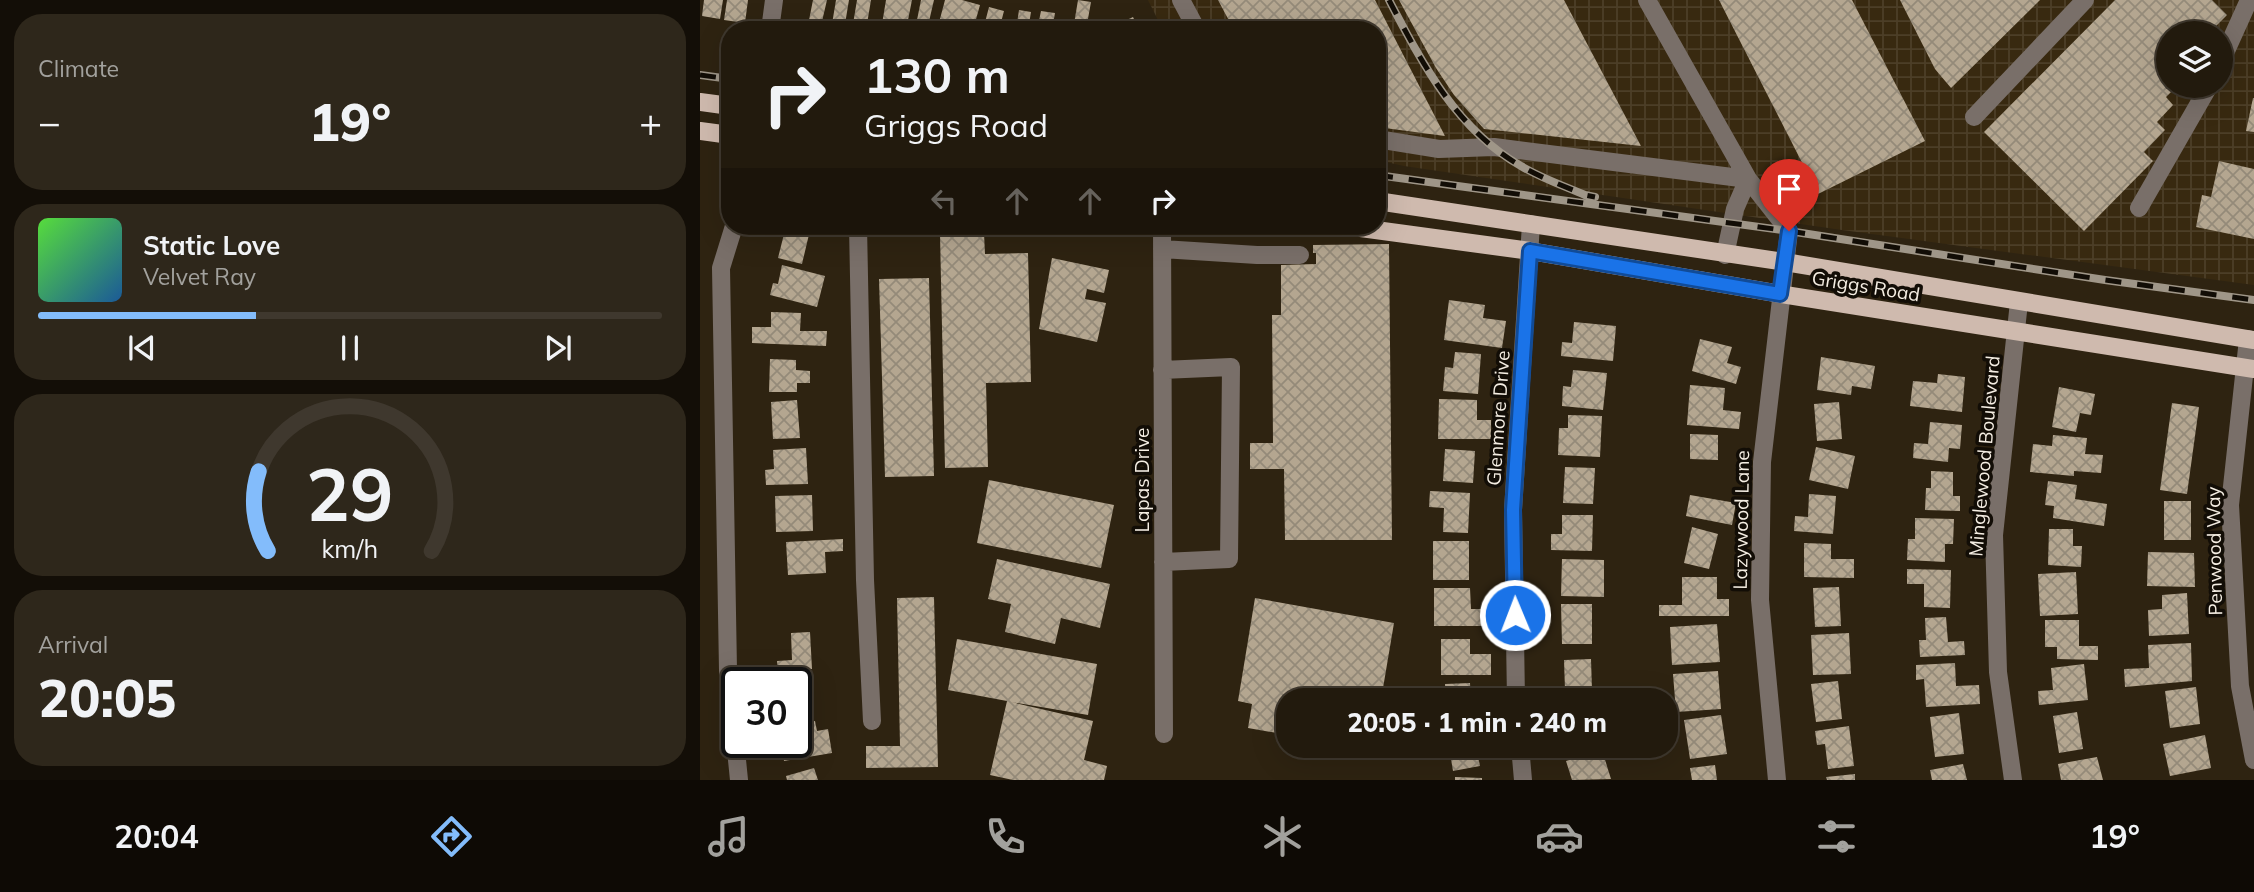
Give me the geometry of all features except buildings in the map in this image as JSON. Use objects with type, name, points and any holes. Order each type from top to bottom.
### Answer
[{"type":"main road","points":[[700,102],[721,105]]},
{"type":"main road","points":[[700,131],[721,134]]},
{"type":"main road","name":"Griggs Road","points":[[1386,202],[1785,262],[2251,340]]},
{"type":"main road","name":"Griggs Road","points":[[1386,231],[1530,251],[1780,294],[2249,368]]},
{"type":"street","points":[[771,21],[774,0]]},
{"type":"street","points":[[1181,0],[1192,21]]},
{"type":"street","name":"Lazywood Lane","points":[[1647,0],[1748,179],[1789,231],[1762,462],[1760,586],[1777,780]]},
{"type":"street","points":[[1974,117],[2085,0]]},
{"type":"street","points":[[2233,35],[2249,0]]},
{"type":"street","points":[[2139,208],[2202,98]]},
{"type":"street","points":[[1386,140],[1439,149],[1494,147],[1748,179],[1735,209],[1725,255]]},
{"type":"street","name":"Glenmore Drive","points":[[1516,688],[1513,510],[1531,224]]},
{"type":"street","points":[[731,235],[721,268],[728,670],[739,780]]},
{"type":"street","points":[[858,235],[864,554],[872,721]]},
{"type":"street","name":"Lapas Drive","points":[[1162,235],[1164,734]]},
{"type":"street","points":[[1162,249],[1300,255]]},
{"type":"street","name":"Minglewood Boulevard","points":[[2013,780],[1998,672],[1994,535],[2019,302]]},
{"type":"street","name":"Penwood Way","points":[[2251,340],[2231,505],[2240,686],[2254,760]]},
{"type":"street","points":[[1162,370],[1231,367],[1229,559],[1163,562]]},
{"type":"street","points":[[1521,758],[1523,780]]},
{"type":"shaded area","points":[[1148,0],[2254,0],[2254,285],[1842,230],[1386,162],[1386,21],[1158,21]]},
{"type":"railway","points":[[1389,0],[1443,93],[1478,133],[1498,151],[1529,170],[1595,197]]},
{"type":"railway","points":[[700,75],[721,78]]},
{"type":"railway","points":[[1386,176],[1789,231],[2254,300]]},
{"type":"route","points":[[1515,615],[1513,510],[1530,251],[1780,294],[1789,231]]}]
